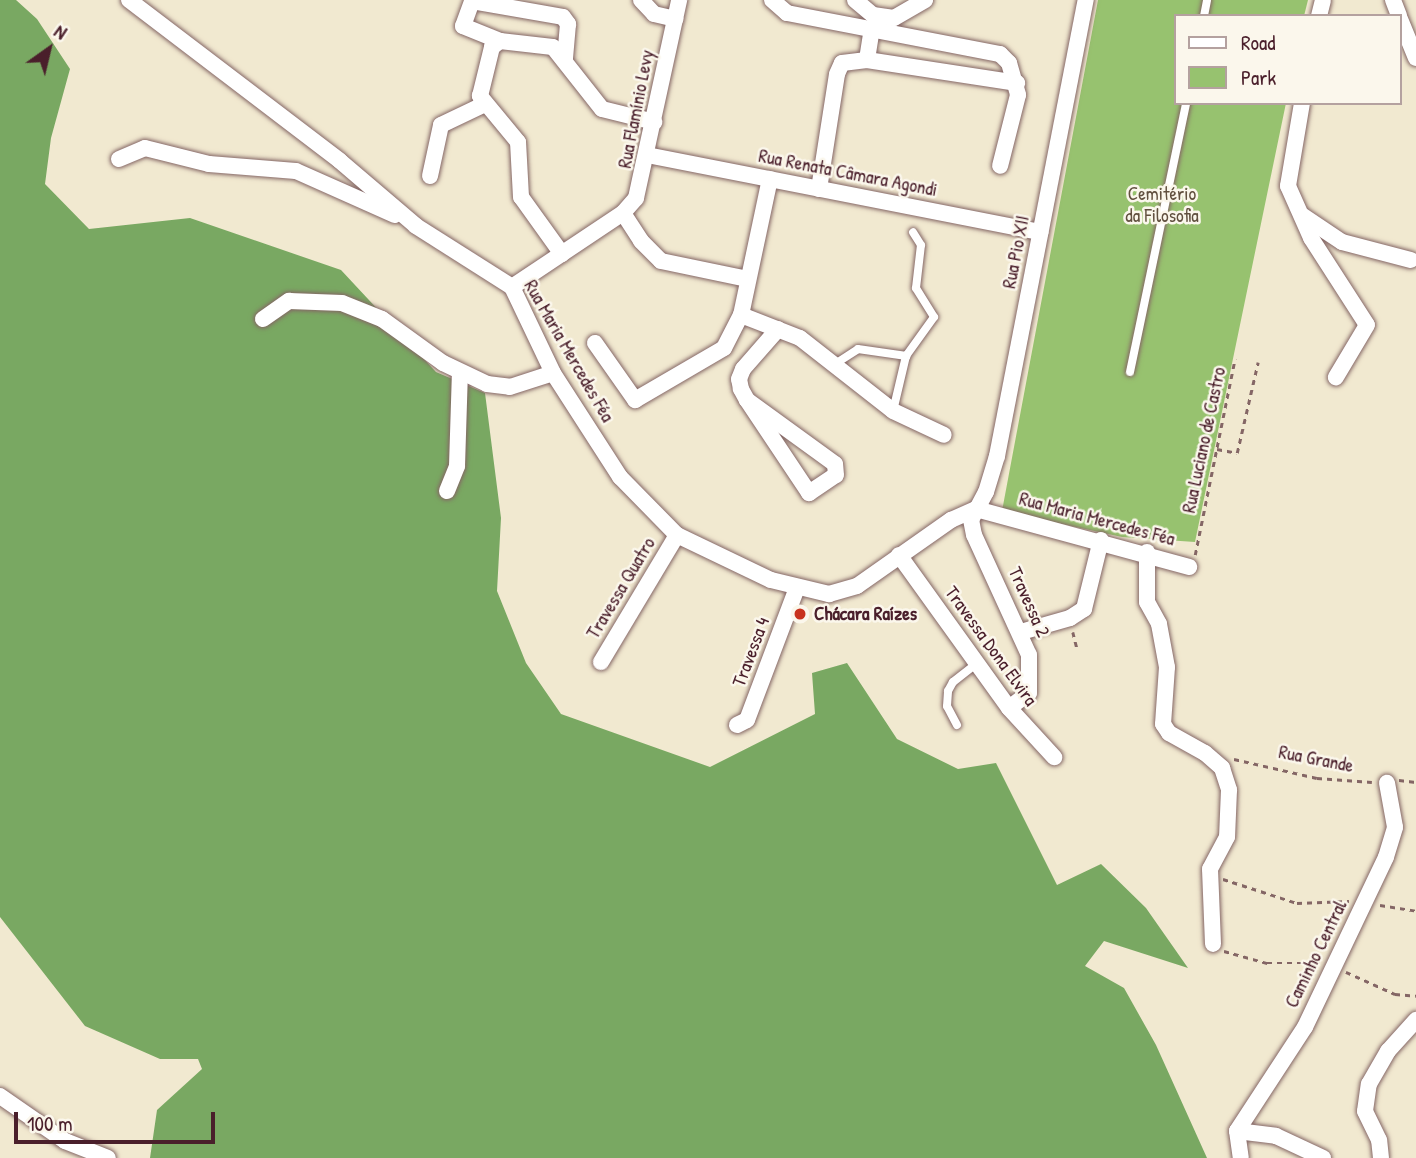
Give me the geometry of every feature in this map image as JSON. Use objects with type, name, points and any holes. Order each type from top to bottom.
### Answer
[{"type":"street","name":"Rua Maria Mercedes Féa","points":[[129,0],[340,161],[416,226],[512,288],[553,373],[620,477],[677,535],[771,580],[797,588],[845,592],[976,509],[1147,552],[1189,567]]},
{"type":"street","points":[[641,0],[653,14],[675,19]]},
{"type":"street","name":"Rua Flamínio Levy","points":[[512,288],[624,213],[643,183],[679,0]]},
{"type":"street","points":[[772,0],[787,13],[1000,54],[1009,63],[1017,83],[1018,95],[1000,166]]},
{"type":"street","points":[[855,0],[873,15],[894,18],[925,0]]},
{"type":"street","name":"Rua Pio XII","points":[[976,509],[986,492],[997,456],[1086,0]]},
{"type":"street","points":[[565,59],[568,24],[563,17],[472,1],[463,26],[500,41],[553,47],[602,109],[654,122]]},
{"type":"street","points":[[1402,22],[1416,58]]},
{"type":"street","points":[[867,60],[872,28]]},
{"type":"street","points":[[500,41],[492,47],[480,87],[484,106],[518,142],[521,197],[562,254]]},
{"type":"street","points":[[819,189],[837,74],[842,63],[867,60],[1017,83]]},
{"type":"street","points":[[1302,105],[1288,186],[1311,238],[1366,320],[1336,376]]},
{"type":"street","points":[[430,176],[441,125],[484,106]]},
{"type":"street","points":[[118,159],[145,148],[209,164],[296,171],[416,226]]},
{"type":"street","name":"Rua Renata Câmara Agondi","points":[[648,156],[1041,232]]},
{"type":"street","points":[[595,343],[635,401],[723,348],[741,315],[770,179]]},
{"type":"street","points":[[624,213],[641,241],[661,261],[748,279]]},
{"type":"street","points":[[1303,216],[1342,242],[1411,260]]},
{"type":"street","points":[[263,319],[289,301],[342,303],[382,319],[460,373],[499,387],[553,373]]},
{"type":"street","points":[[741,315],[800,338],[893,411],[944,435]]},
{"type":"street","points":[[747,400],[835,464],[836,475],[808,493],[747,400],[738,379],[778,329]]},
{"type":"street","points":[[447,491],[457,466],[460,373]]},
{"type":"street","name":"Travessa 2","points":[[976,509],[971,520],[974,536],[1030,655],[1030,690],[1009,708]]},
{"type":"street","name":"Travessa Quatro","points":[[601,662],[677,535]]},
{"type":"street","points":[[1021,632],[1081,612],[1101,540]]},
{"type":"street","points":[[1147,552],[1147,602],[1159,624],[1164,648],[1163,724],[1169,733],[1208,755],[1222,768],[1229,790],[1227,837],[1211,874],[1213,944]]},
{"type":"street","name":"Travessa Dona Elvira","points":[[900,555],[1009,708],[1054,757]]},
{"type":"street","name":"Travessa 4","points":[[737,725],[747,720],[797,588]]},
{"type":"street","name":"Caminho Central","points":[[1237,1132],[1305,1027],[1394,836],[1387,783]]},
{"type":"street","points":[[1381,1158],[1379,1140],[1365,1111],[1369,1084],[1388,1051],[1416,1020]]},
{"type":"street","points":[[0,1096],[65,1141],[108,1158]]},
{"type":"street","points":[[1241,1158],[1237,1132],[1276,1136],[1323,1158]]},
{"type":"lane","points":[[1130,372],[1186,105]]},
{"type":"lane","points":[[893,411],[906,356],[934,317],[916,288],[921,245],[913,232]]},
{"type":"lane","points":[[835,364],[858,349],[906,356]]},
{"type":"lane","points":[[957,725],[947,706],[948,691],[953,682],[977,663]]},
{"type":"path","name":"Rua Luciano de Castro","points":[[1189,567],[1236,359]]},
{"type":"path","points":[[1217,449],[1237,453],[1258,362]]},
{"type":"path","name":"Rua Grande","points":[[1208,755],[1261,762],[1317,778],[1387,783],[1416,782]]},
{"type":"path","points":[[1211,874],[1297,903],[1364,903],[1416,911]]},
{"type":"path","points":[[1213,944],[1248,960],[1318,962],[1333,969],[1362,975],[1395,994],[1416,996]]},
{"type":"green space","points":[[0,0],[16,0],[37,19],[70,69],[51,138],[45,184],[89,229],[190,218],[341,270],[436,372],[485,393],[501,518],[497,591],[526,663],[561,714],[710,767],[815,714],[812,673],[847,663],[897,739],[958,769],[996,763],[1057,885],[1101,864],[1146,908],[1188,968],[1104,941],[1085,966],[1124,988],[1156,1045],[1207,1158],[150,1158],[157,1110],[202,1069],[198,1059],[160,1059],[85,1026],[0,917]]},
{"type":"green space","name":"Cemitério da Filosofia","points":[[1098,0],[1308,0],[1304,14],[1174,14],[1174,105],[1286,105],[1195,542],[1122,537],[1002,511]]},
{"type":"place","name":"Chácara Raízes","points":[[800,614]]}]
